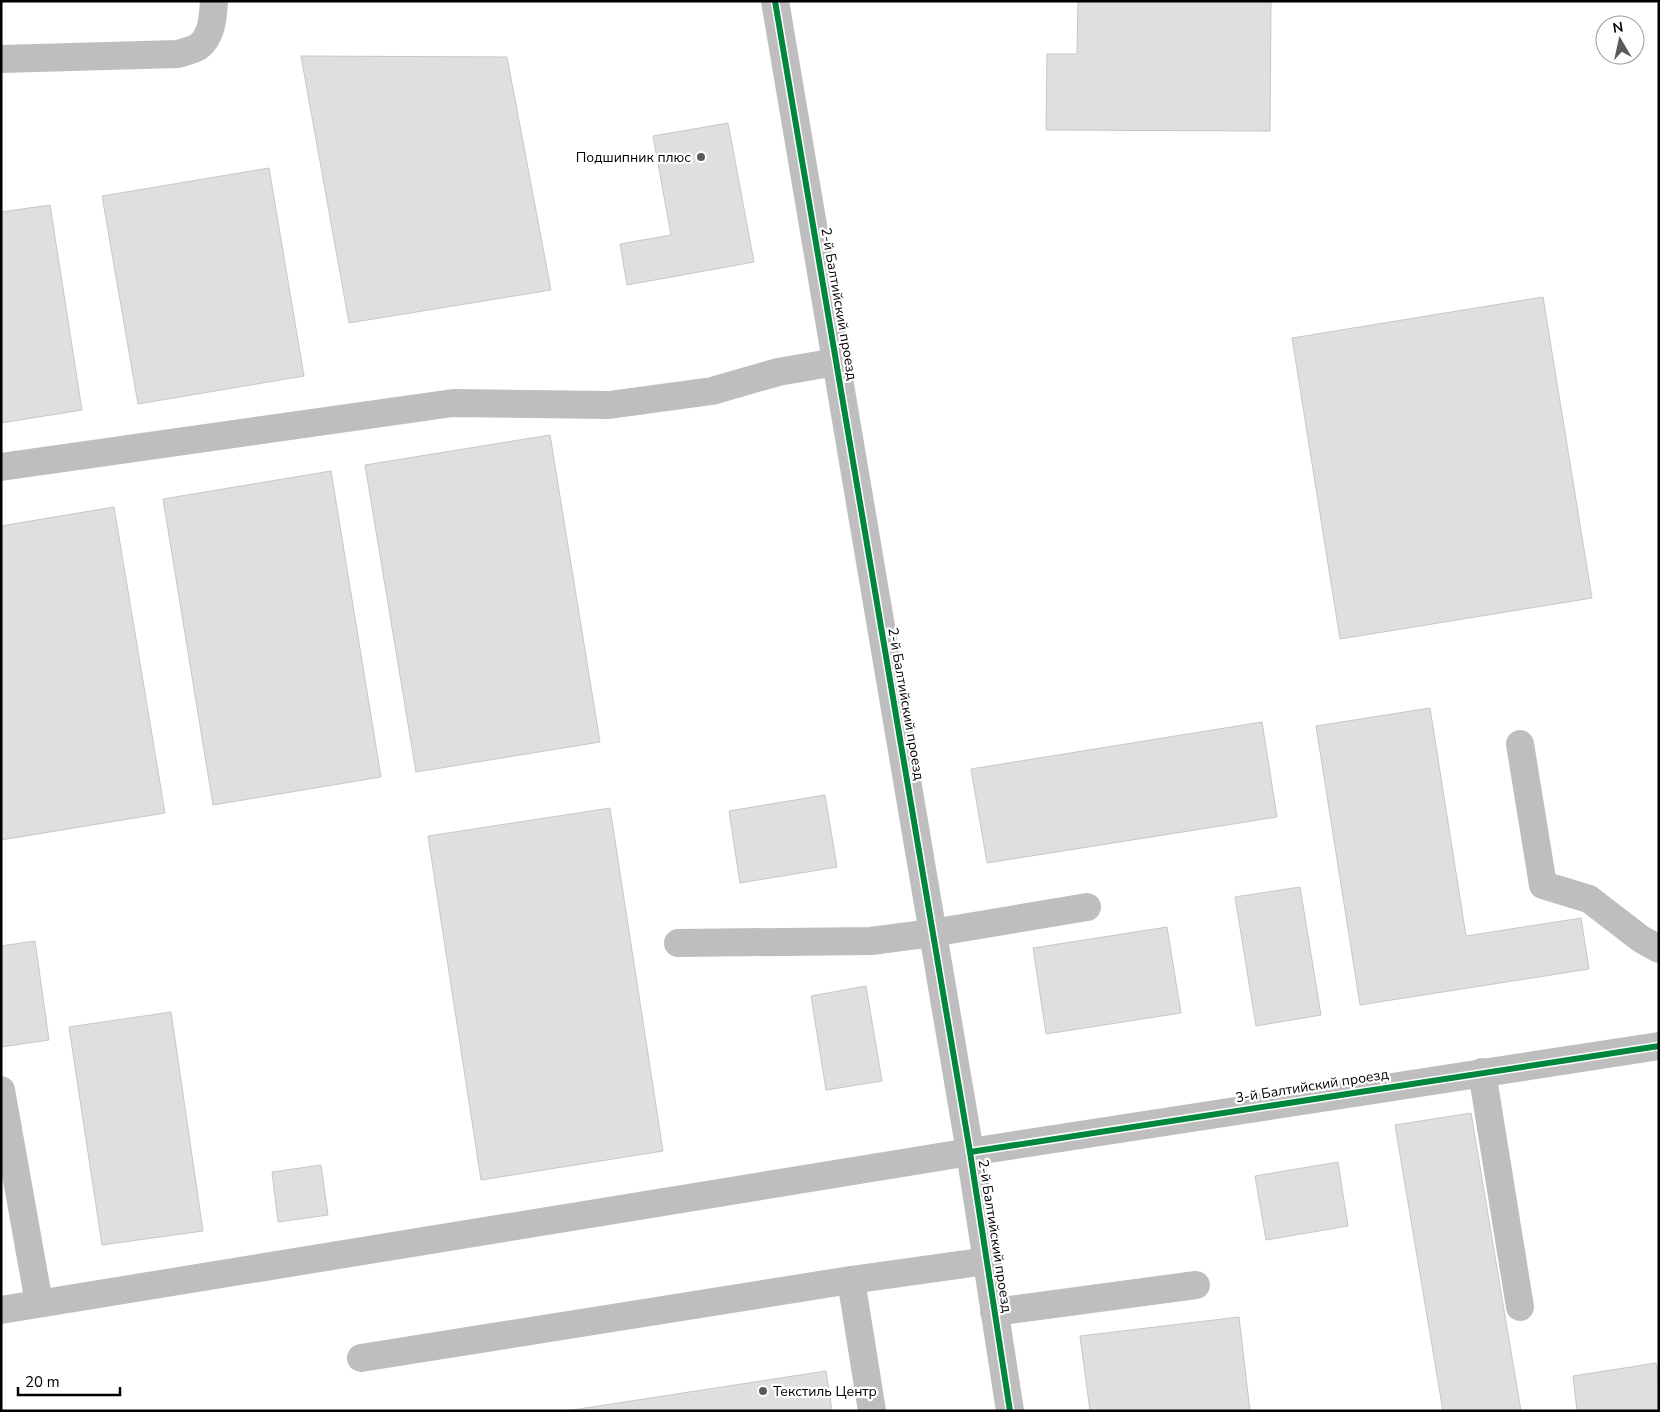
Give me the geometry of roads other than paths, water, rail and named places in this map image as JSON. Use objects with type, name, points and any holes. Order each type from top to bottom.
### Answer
[{"type":"street","points":[[1,59],[178,54],[197,47],[207,38],[212,24],[214,1]]},
{"type":"street","name":"2-й Балтийский проезд","points":[[775,1],[970,1152],[1010,1411]]},
{"type":"street","points":[[1,468],[453,404],[609,405],[712,391],[778,372],[836,362]]},
{"type":"street","points":[[1520,744],[1542,885],[1589,899],[1641,939],[1659,949]]},
{"type":"street","points":[[678,943],[871,941],[932,933],[1087,907]]},
{"type":"street","name":"3-й Балтийский проезд","points":[[1,1310],[970,1152],[1659,1046]]},
{"type":"street","points":[[1482,1072],[1520,1307]]},
{"type":"street","points":[[1,1090],[39,1303]]},
{"type":"street","points":[[361,1358],[851,1280],[987,1261]]},
{"type":"street","points":[[851,1280],[872,1411]]},
{"type":"street","points":[[994,1312],[1196,1285]]},
{"type":"place","name":"Подшипник плюс","points":[[701,157]]},
{"type":"place","name":"Текстиль Центр","points":[[763,1391]]}]
